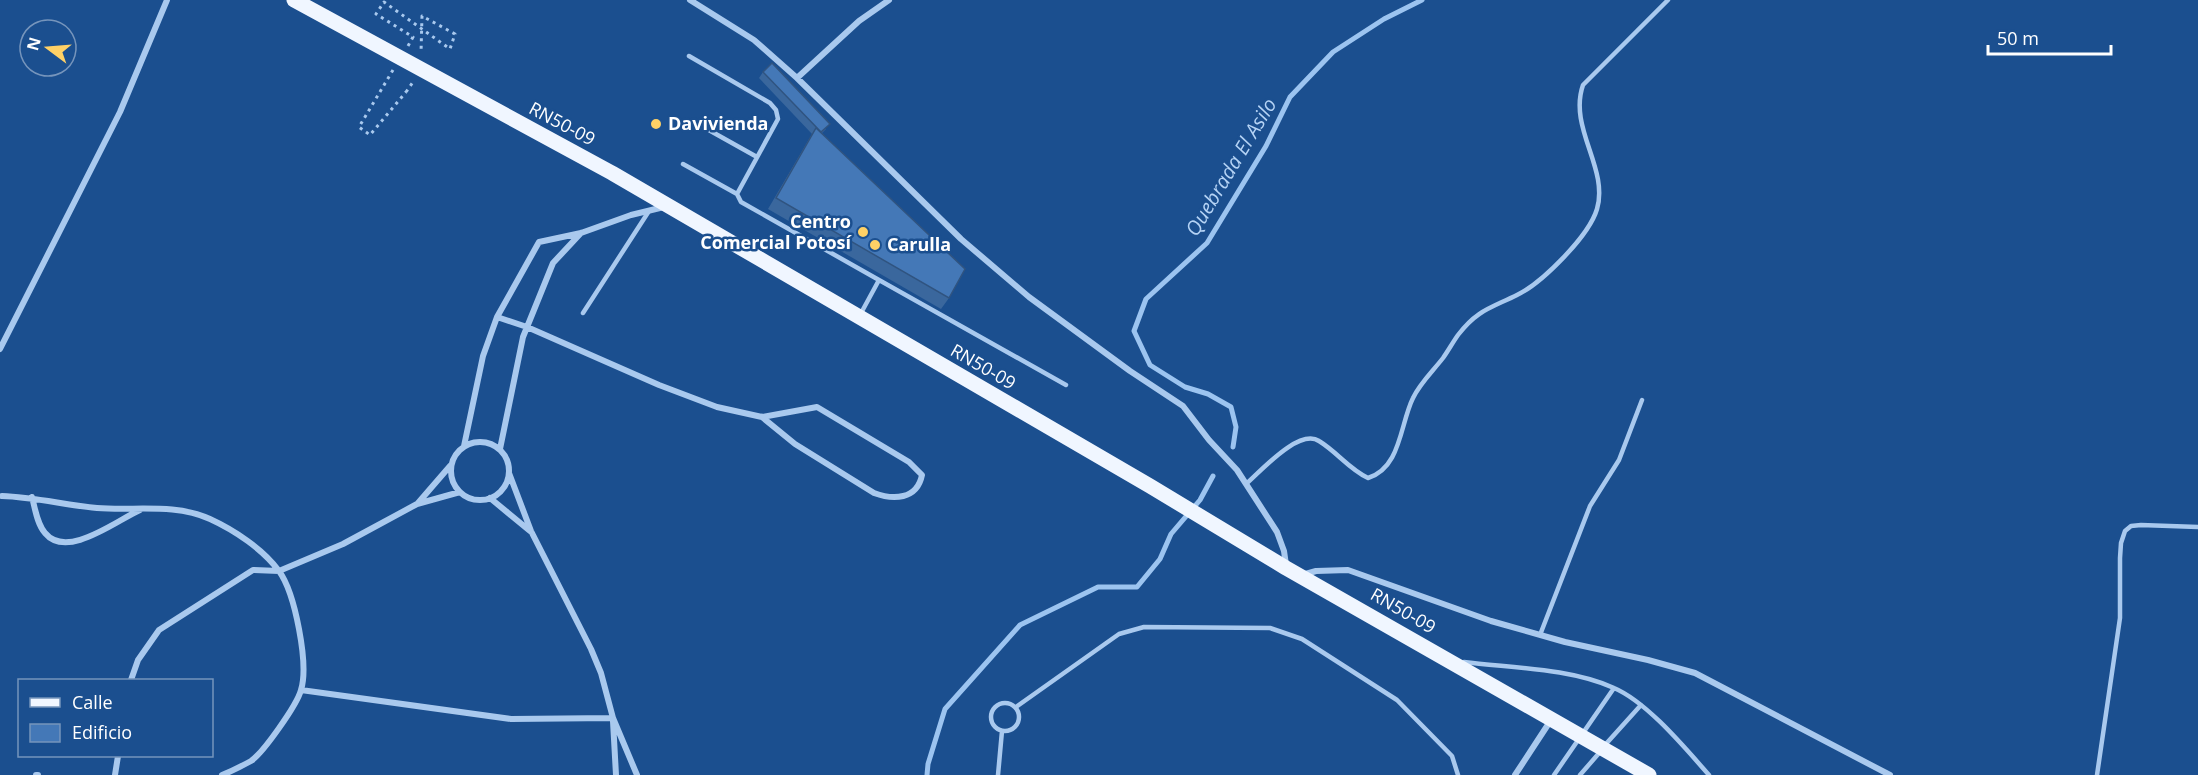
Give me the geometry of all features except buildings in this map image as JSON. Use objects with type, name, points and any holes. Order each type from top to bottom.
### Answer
[{"type":"main road","name":"RN50-09","points":[[294,0],[602,168],[1150,486],[1286,568],[1649,775]]},
{"type":"street","points":[[0,350],[120,112],[167,0]]},
{"type":"street","points":[[690,0],[754,40],[797,78],[962,239],[1029,297],[1130,371],[1183,406],[1209,441],[1237,470],[1277,532],[1284,551],[1286,568]]},
{"type":"street","points":[[797,78],[859,21],[889,0]]},
{"type":"street","points":[[464,446],[483,356],[497,317],[539,242],[582,233],[668,206]]},
{"type":"street","points":[[500,449],[518,359],[527,327],[553,264],[582,233]]},
{"type":"street","points":[[497,317],[527,327],[669,389],[717,407],[762,417],[817,407],[909,462],[922,475],[921,483],[913,492],[897,498],[874,493],[795,444],[762,417]]},
{"type":"street","points":[[417,504],[450,466],[456,453],[464,446],[482,441],[489,442],[500,449],[507,460],[509,473],[531,531],[591,649],[601,673],[613,718],[637,775]]},
{"type":"street","points":[[450,466],[453,483],[460,492],[471,499],[484,500],[496,495],[505,485],[509,473]]},
{"type":"street","points":[[132,679],[138,660],[159,630],[253,570],[279,571],[343,544],[417,504],[460,492]]},
{"type":"street","points":[[2,496],[32,497],[99,508],[158,507],[207,518],[227,527],[257,549],[279,571],[289,591],[302,644],[301,690],[280,725],[253,760],[222,775]]},
{"type":"street","points":[[32,497],[45,533],[54,539],[67,542],[80,541],[145,508]]},
{"type":"street","points":[[490,498],[531,531]]},
{"type":"street","points":[[1300,576],[1316,571],[1348,570],[1491,621],[1695,674],[1890,775]]},
{"type":"street","points":[[301,690],[511,718],[613,718]]},
{"type":"street","points":[[613,718],[616,775]]},
{"type":"street","points":[[1515,775],[1552,720]]},
{"type":"street","points":[[115,775],[118,757]]},
{"type":"lane","points":[[1246,484],[1295,442],[1306,438],[1317,439],[1368,478],[1386,468],[1393,456],[1413,396],[1469,322],[1484,309],[1517,295],[1549,273],[1586,229],[1596,211],[1599,196],[1598,183],[1578,113],[1578,99],[1582,85],[1668,0]]},
{"type":"lane","points":[[689,56],[770,103],[776,110],[778,119],[737,194]]},
{"type":"lane","points":[[698,124],[757,157]]},
{"type":"lane","points":[[683,164],[737,194],[741,202],[1066,385]]},
{"type":"lane","points":[[583,313],[649,211]]},
{"type":"lane","points":[[859,318],[879,280]]},
{"type":"lane","points":[[1540,635],[1590,506],[1619,460],[1642,400]]},
{"type":"lane","points":[[2097,775],[2120,618],[2120,558],[2125,531],[2131,526],[2141,525],[2198,527]]},
{"type":"lane","points":[[1016,707],[1119,634],[1144,627],[1270,628],[1302,639],[1397,700],[1452,756],[1458,775]]},
{"type":"lane","points":[[1451,661],[1548,672],[1584,678],[1614,688],[1641,705],[1709,775]]},
{"type":"lane","points":[[1554,775],[1614,688]]},
{"type":"lane","points":[[1005,703],[1016,707],[1019,713],[1018,722],[1012,729],[1002,731],[995,727],[992,711],[998,705],[1005,703]]},
{"type":"lane","points":[[1580,775],[1641,705]]},
{"type":"lane","points":[[998,775],[1002,731]]},
{"type":"waterway","name":"Quebrada El Asilo","points":[[1233,447],[1236,427],[1231,407],[1208,394],[1185,387],[1150,365],[1134,331],[1146,299],[1207,243],[1266,146],[1290,97],[1333,52],[1384,19],[1422,0]]},
{"type":"waterway","name":"Quebrada El Asilo","points":[[927,775],[928,764],[945,709],[1020,625],[1098,587],[1137,587],[1160,559],[1171,534],[1200,500],[1213,476]]},
{"type":"place","name":"Davivienda","points":[[656,124]]},
{"type":"place","name":"Centro Comercial Potosí","points":[[863,232]]},
{"type":"place","name":"Carulla","points":[[875,245]]}]
